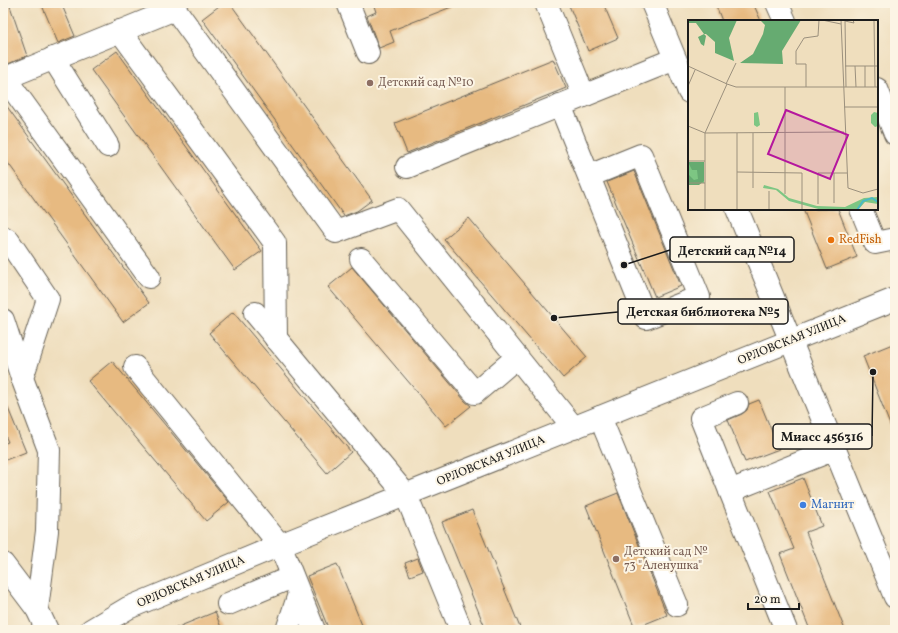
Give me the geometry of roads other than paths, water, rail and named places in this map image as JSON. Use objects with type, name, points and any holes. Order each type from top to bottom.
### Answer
[{"type":"street","points":[[348,3],[368,53]]},
{"type":"street","points":[[546,3],[584,96]]},
{"type":"street","points":[[652,3],[688,90]]},
{"type":"street","points":[[777,3],[785,20]]},
{"type":"street","points":[[149,277],[4,78],[120,31],[173,6],[336,232],[398,210],[574,428]]},
{"type":"street","points":[[120,31],[275,243],[276,339]]},
{"type":"street","points":[[53,58],[108,146]]},
{"type":"street","points":[[407,167],[675,59]]},
{"type":"street","points":[[878,92],[895,134]]},
{"type":"street","points":[[560,105],[646,318],[699,297],[641,155],[589,176]]},
{"type":"street","points":[[737,210],[895,597]]},
{"type":"street","points":[[861,210],[875,243],[895,239]]},
{"type":"street","points":[[3,237],[8,240],[48,299],[22,378]]},
{"type":"street","points":[[361,259],[475,393],[518,357]]},
{"type":"street","name":"ОРЛОВСКАЯ УЛИЦА","points":[[91,630],[128,608],[280,545],[895,298]]},
{"type":"street","points":[[255,313],[406,495],[460,630]]},
{"type":"street","points":[[3,320],[22,378],[49,450],[47,531],[37,609]]},
{"type":"street","points":[[135,367],[280,545],[314,630]]},
{"type":"street","points":[[737,404],[701,418],[786,630]]},
{"type":"street","points":[[600,417],[677,605]]},
{"type":"street","points":[[730,491],[834,449]]},
{"type":"street","points":[[3,564],[37,609],[47,630]]},
{"type":"street","points":[[228,604],[296,586]]},
{"type":"street","points":[[287,630],[296,586]]},
{"type":"place","name":"Детский сад №10","points":[[370,83]]},
{"type":"place","name":"RedFish","points":[[831,240]]},
{"type":"place","name":"Детский сад №14","points":[[624,265]]},
{"type":"place","name":"Детская библиотека №5","points":[[554,318]]},
{"type":"place","name":"Миасс 456316","points":[[873,372]]},
{"type":"place","name":"Магнит","points":[[803,505]]},
{"type":"place","name":"Детский сад № 73 \"Аленушка\"","points":[[616,559]]}]
